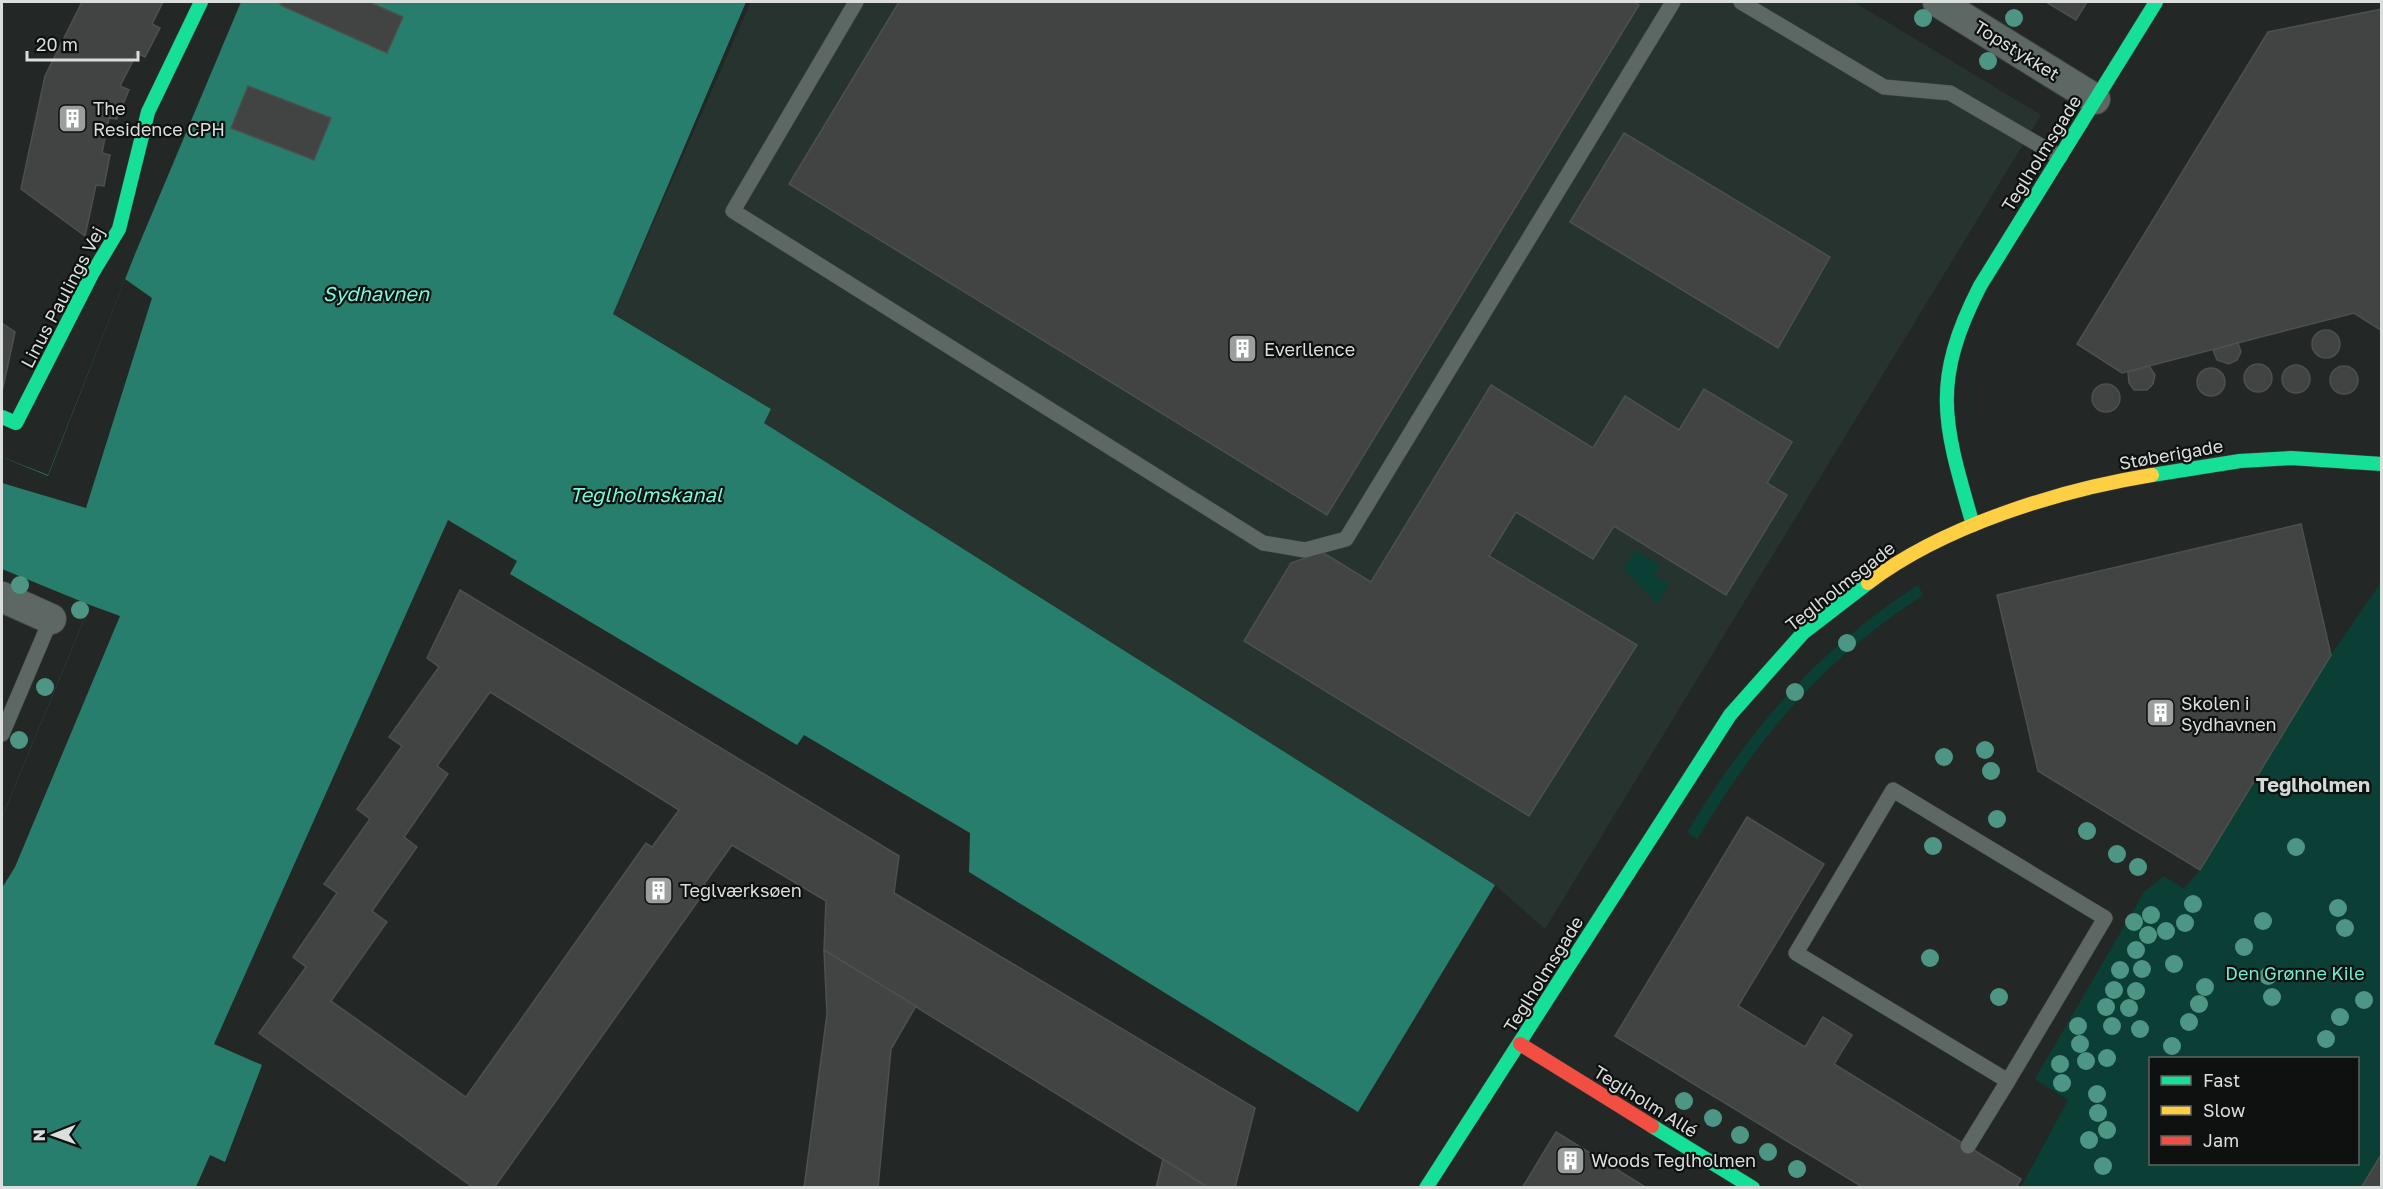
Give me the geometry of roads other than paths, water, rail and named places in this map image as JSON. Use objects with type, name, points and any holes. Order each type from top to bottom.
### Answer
[{"type":"street","name":"Linus Paulings Vej","points":[[2,417],[16,423],[92,274],[119,229],[148,112],[201,2]]},
{"type":"street","name":"Topstykket","points":[[1938,2],[2095,99]]},
{"type":"street","name":"Teglholmsgade","points":[[1426,1188],[1730,715],[1803,633],[1910,554],[1973,525],[1945,424],[1945,388],[1953,345],[1968,306],[2156,2]]},
{"type":"street","name":"Støberigade","points":[[1973,525],[2068,493],[2187,468],[2291,458],[2382,464]]},
{"type":"street","points":[[2,597],[51,619]]},
{"type":"street","name":"Teglholm Allé","points":[[1520,1044],[1753,1188]]},
{"type":"lane","points":[[856,2],[734,211],[1263,543],[1305,550],[1346,539],[1673,2]]},
{"type":"lane","points":[[1741,2],[1884,87],[1950,93],[2060,157]]},
{"type":"lane","points":[[2,734],[51,619]]},
{"type":"lane","points":[[1968,1146],[2008,1081],[2105,918],[1893,790],[1796,953],[2008,1081]]},
{"type":"water","name":"Sydhavnen","points":[[241,2],[746,2],[613,314],[771,409],[764,423],[1495,885],[1358,1112],[969,872],[970,833],[804,735],[797,745],[510,574],[517,561],[448,520],[214,1044],[262,1065],[225,1162],[210,1155],[196,1187],[2,1187],[2,817],[90,605],[2,569],[2,457],[48,475],[135,254]]},
{"type":"place","name":"The Residence CPH","points":[[72,118]]},
{"type":"place","name":"Everllence","points":[[1243,349]]},
{"type":"place","name":"Skolen i Sydhavnen","points":[[2160,713]]},
{"type":"place","name":"Teglværksøen","points":[[659,890]]},
{"type":"place","name":"Woods Teglholmen","points":[[1570,1160]]},
{"type":"district","name":"Teglholmen","points":[[2313,784]]},
{"type":"water label","name":"Teglholmskanal","points":[[646,494]]},
{"type":"park label","name":"Den Grønne Kile","points":[[2295,973]]}]
